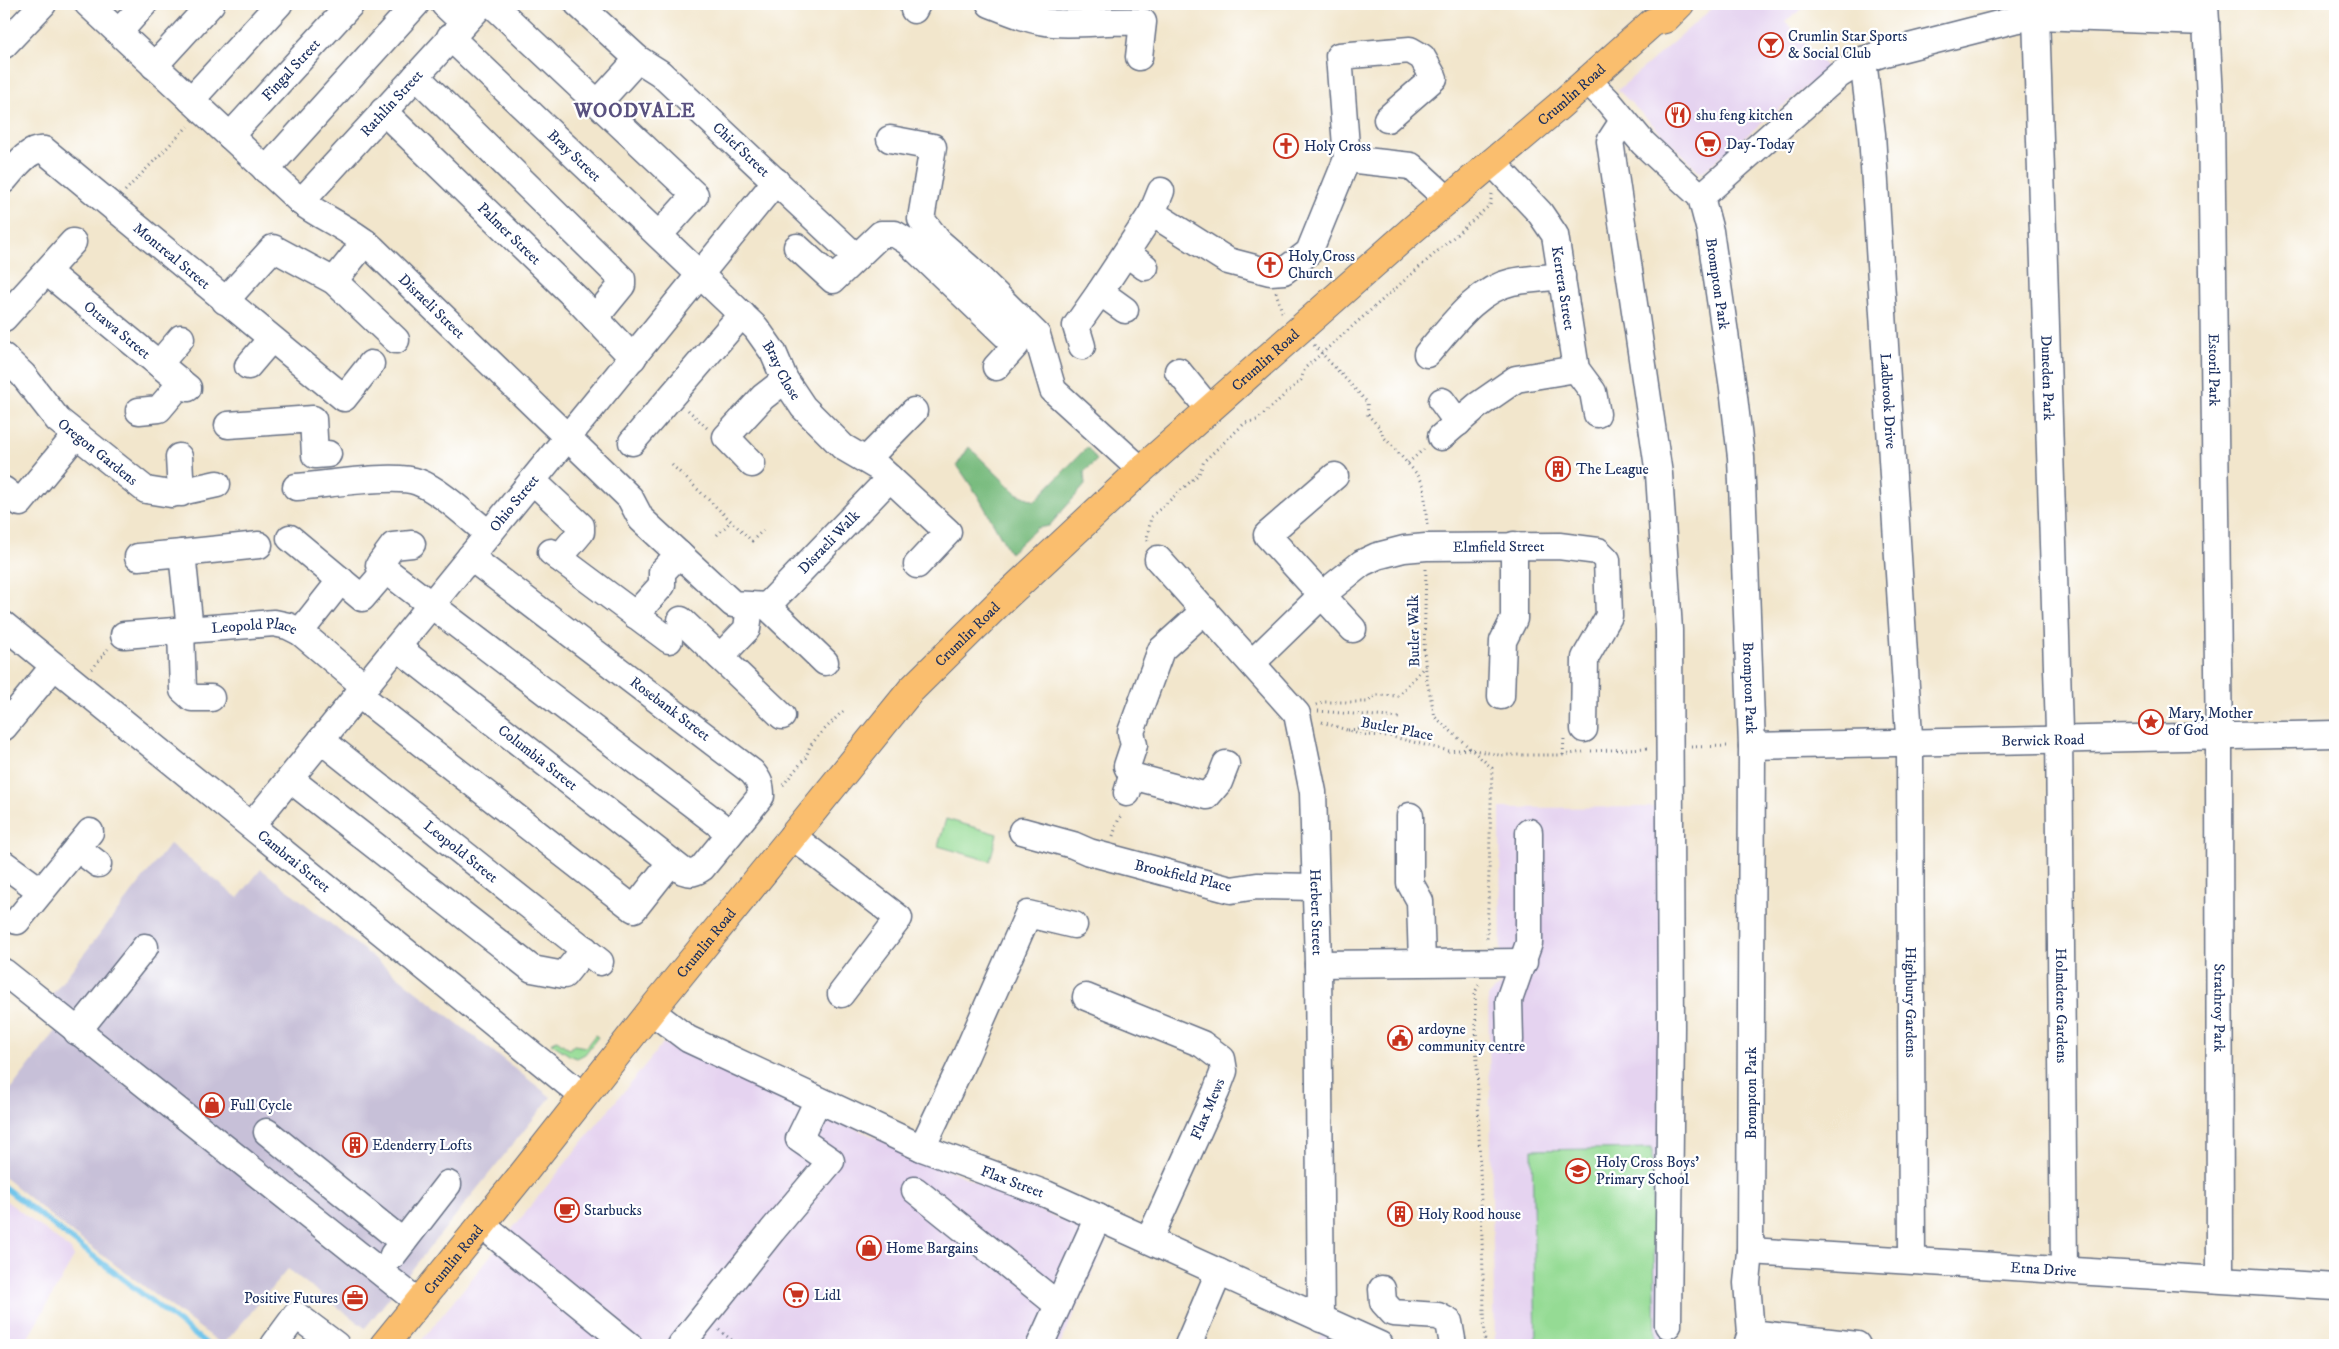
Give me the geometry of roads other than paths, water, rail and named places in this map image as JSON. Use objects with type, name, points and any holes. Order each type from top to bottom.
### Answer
[{"type":"main road","name":"Crumlin Road","points":[[384,1345],[911,690],[1003,599],[1209,409],[1448,200],[1496,166],[1656,13],[1665,19],[1680,4]]},
{"type":"street","points":[[4,45],[43,4]]},
{"type":"street","name":"Disraeli Street","points":[[88,4],[301,202],[365,242],[630,498],[641,519],[670,563],[733,604],[758,606]]},
{"type":"street","points":[[118,32],[144,4]]},
{"type":"street","points":[[154,66],[211,4]]},
{"type":"street","points":[[197,105],[279,4]]},
{"type":"street","name":"Fingal Street","points":[[230,136],[351,4]]},
{"type":"street","points":[[266,170],[416,4]]},
{"type":"street","name":"Bray Street","points":[[444,4],[457,30],[659,235],[701,275]]},
{"type":"street","name":"Rathlin Street","points":[[301,202],[482,4]]},
{"type":"street","points":[[492,4],[695,195],[659,235]]},
{"type":"street","name":"Chief Street","points":[[578,4],[638,59],[660,73],[856,258]]},
{"type":"street","points":[[990,4],[1038,12],[1061,23],[1104,20],[1143,22],[1139,56]]},
{"type":"street","points":[[1587,80],[1608,101],[1623,121],[1701,196],[1839,75],[1863,60],[1996,24],[2036,16],[2206,13]]},
{"type":"street","name":"Estoril Park","points":[[2206,13],[2212,116],[2219,737]]},
{"type":"street","name":"Duneden Park","points":[[2036,16],[2051,438],[2058,740]]},
{"type":"street","points":[[1082,346],[1076,326],[1100,292],[1136,260],[1157,202],[1228,261],[1270,272],[1284,271],[1309,252],[1347,159],[1339,56],[1410,50],[1422,57],[1434,78],[1387,118]]},
{"type":"street","points":[[598,103],[638,59]]},
{"type":"street","name":"Ladbrook Drive","points":[[1863,60],[1872,134],[1909,744]]},
{"type":"street","points":[[416,76],[622,279],[622,285],[595,318]]},
{"type":"street","name":"Palmer Street","points":[[383,111],[634,358]]},
{"type":"street","points":[[1623,121],[1610,141],[1659,474],[1669,630],[1671,1027],[1668,1325]]},
{"type":"street","points":[[890,139],[932,147],[921,219],[938,241],[969,268],[1037,335],[1054,390],[1141,470]]},
{"type":"street","name":"Montreal Street","points":[[4,180],[28,154],[39,149],[49,153],[303,366],[344,398],[371,364]]},
{"type":"street","points":[[1347,159],[1411,166],[1448,200]]},
{"type":"street","name":"Kerrera Street","points":[[1496,166],[1540,213],[1555,235],[1578,372]]},
{"type":"street","name":"Ohio Street","points":[[252,825],[776,182]]},
{"type":"street","name":"Brompton Park","points":[[1701,196],[1710,231],[1741,457],[1752,746],[1749,1339]]},
{"type":"street","points":[[797,247],[833,280],[880,234],[895,234],[908,242],[1016,345],[996,367]]},
{"type":"street","points":[[4,318],[73,242]]},
{"type":"street","points":[[334,281],[365,242]]},
{"type":"street","points":[[225,301],[273,248],[334,281],[396,340]]},
{"type":"street","name":"Ottawa Street","points":[[47,272],[184,385],[159,409],[139,411]]},
{"type":"street","name":"Bray Close","points":[[701,275],[765,338],[786,380],[803,407],[843,447],[867,460],[890,478],[948,532],[917,565]]},
{"type":"street","points":[[1427,354],[1474,303],[1490,304],[1511,282],[1562,276]]},
{"type":"street","points":[[1100,292],[1125,310]]},
{"type":"street","points":[[632,442],[742,314]]},
{"type":"street","points":[[159,364],[181,338]]},
{"type":"street","points":[[248,366],[271,339]]},
{"type":"street","name":"Oregon Gardens","points":[[4,357],[22,375],[58,420],[146,490],[158,494],[181,493],[217,484]]},
{"type":"street","points":[[1178,371],[1209,409]]},
{"type":"street","points":[[1442,401],[1450,430],[1477,406],[1516,379],[1548,373],[1578,372],[1593,392],[1597,414]]},
{"type":"street","points":[[752,464],[726,437],[762,397],[786,380]]},
{"type":"street","points":[[867,460],[914,411]]},
{"type":"street","points":[[228,425],[313,419],[315,455],[328,453],[330,484]]},
{"type":"street","points":[[4,490],[20,503],[76,435]]},
{"type":"street","points":[[179,457],[181,493]]},
{"type":"street","points":[[1335,476],[1267,535],[1353,629]]},
{"type":"street","name":"Disraeli Walk","points":[[758,606],[890,478]]},
{"type":"street","points":[[296,487],[392,479],[417,481],[429,486],[489,534]]},
{"type":"street","points":[[533,482],[581,526],[582,532],[555,555],[635,615],[675,630],[720,657],[782,716]]},
{"type":"street","points":[[290,538],[362,598],[386,570]]},
{"type":"street","points":[[412,544],[393,546],[378,565],[730,833]]},
{"type":"street","points":[[138,557],[259,545]]},
{"type":"street","points":[[1501,696],[1503,641],[1514,619],[1514,545]]},
{"type":"street","name":"Elmfield Street","points":[[1252,663],[1322,595],[1362,564],[1376,556],[1404,549],[1426,547],[1514,545],[1559,546],[1598,552],[1607,560],[1609,616],[1585,658],[1584,728]]},
{"type":"street","points":[[182,553],[178,636],[183,690],[192,698],[211,698]]},
{"type":"street","name":"Rosebank Street","points":[[470,557],[752,772],[758,779],[761,787],[761,796],[697,872],[690,874],[674,864]]},
{"type":"street","name":"Herbert Street","points":[[1158,559],[1297,714],[1313,792],[1318,964],[1321,1319]]},
{"type":"street","points":[[635,615],[662,585],[670,563]]},
{"type":"street","points":[[300,632],[341,580]]},
{"type":"street","points":[[720,657],[746,629],[758,606],[825,662]]},
{"type":"street","points":[[1205,610],[1161,650],[1131,732],[1134,745],[1127,766],[1130,784],[1208,796],[1219,782],[1226,764]]},
{"type":"street","name":"Leopold Place","points":[[124,635],[178,636],[274,623],[288,626],[300,632],[361,690],[634,909],[674,864]]},
{"type":"street","name":"Cambrai Street","points":[[4,625],[584,1096]]},
{"type":"street","name":"Columbia Street","points":[[397,647],[674,864]]},
{"type":"street","points":[[4,727],[54,666]]},
{"type":"street","name":"Berwick Road","points":[[1752,746],[2335,734]]},
{"type":"street","name":"Strathroy Park","points":[[2219,737],[2220,1279]]},
{"type":"street","name":"Leopold Street","points":[[290,778],[532,969],[564,975],[593,956],[321,740]]},
{"type":"street","name":"Holmdene Gardens","points":[[2058,740],[2064,1271]]},
{"type":"street","name":"Highbury Gardens","points":[[1909,744],[1912,1260]]},
{"type":"street","points":[[1410,816],[1410,883],[1420,901],[1422,962]]},
{"type":"street","name":"Brookfield Place","points":[[1022,831],[1107,857],[1231,890],[1257,886],[1315,887]]},
{"type":"street","points":[[1510,1040],[1510,1000],[1529,943],[1529,832]]},
{"type":"street","points":[[792,836],[899,918],[841,994]]},
{"type":"street","points":[[17,922],[84,840],[98,864]]},
{"type":"street","points":[[4,864],[41,892]]},
{"type":"street","points":[[922,1148],[966,1055],[1028,914],[1074,925]]},
{"type":"street","points":[[77,1032],[145,947]]},
{"type":"street","points":[[1318,964],[1422,962],[1481,955],[1524,962]]},
{"type":"street","points":[[4,972],[418,1302]]},
{"type":"street","name":"Flax Mews","points":[[1086,998],[1202,1044],[1222,1059],[1224,1071],[1216,1092],[1150,1240]]},
{"type":"street","name":"Flax Street","points":[[651,1011],[688,1039],[922,1148],[1046,1194],[1380,1345]]},
{"type":"street","points":[[681,1345],[772,1231],[832,1161],[799,1139],[818,1100]]},
{"type":"street","points":[[267,1132],[403,1242]]},
{"type":"street","points":[[380,1272],[448,1184]]},
{"type":"street","points":[[915,1190],[1058,1305]]},
{"type":"street","points":[[1040,1345],[1098,1217]]},
{"type":"street","points":[[482,1225],[629,1345]]},
{"type":"street","name":"Etna Drive","points":[[1750,1251],[2335,1287]]},
{"type":"street","points":[[1188,1345],[1219,1272]]},
{"type":"street","points":[[1382,1289],[1383,1302],[1394,1313],[1438,1316],[1449,1322],[1453,1345]]},
{"type":"street","points":[[274,1345],[296,1315],[336,1345]]},
{"type":"street","points":[[1749,1339],[1857,1345]]},
{"type":"waterway","points":[[4,1187],[208,1345]]},
{"type":"place","name":"Crumlin Star Sports & Social Club","points":[[1771,45]]},
{"type":"place","name":"shu feng kitchen","points":[[1678,115]]},
{"type":"place","name":"Day-Today","points":[[1708,144]]},
{"type":"place","name":"Holy Cross","points":[[1286,146]]},
{"type":"place","name":"Holy Cross Church","points":[[1270,265]]},
{"type":"place","name":"The League","points":[[1558,469]]},
{"type":"place","name":"Mary, Mother of God","points":[[2151,722]]},
{"type":"place","name":"ardoyne community centre","points":[[1400,1038]]},
{"type":"place","name":"Full Cycle","points":[[212,1105]]},
{"type":"place","name":"Edenderry Lofts","points":[[355,1145]]},
{"type":"place","name":"Holy Cross Boys' Primary School","points":[[1578,1171]]},
{"type":"place","name":"Starbucks","points":[[567,1210]]},
{"type":"place","name":"Holy Rood house","points":[[1400,1214]]},
{"type":"place","name":"Home Bargains","points":[[869,1248]]},
{"type":"place","name":"Lidl","points":[[796,1295]]},
{"type":"place","name":"Positive Futures","points":[[355,1298]]},
{"type":"district","name":"WOODVALE","points":[[635,111]]}]
